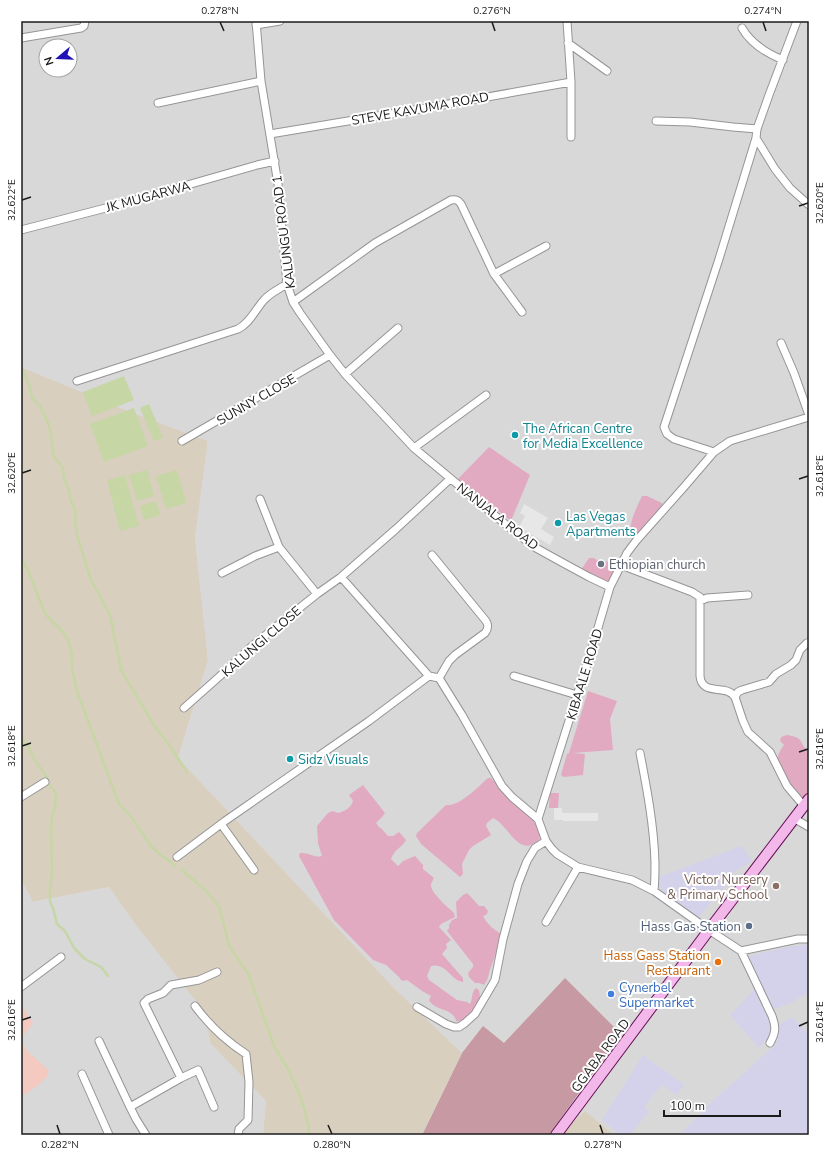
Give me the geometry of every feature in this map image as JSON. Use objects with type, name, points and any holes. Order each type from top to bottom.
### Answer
[{"type":"main road","name":"GGABA ROAD","points":[[556,1135],[806,803]]},
{"type":"street","points":[[21,38],[81,28],[84,26],[86,21]]},
{"type":"street","points":[[256,23],[280,21]]},
{"type":"street","points":[[567,21],[571,82],[571,137]]},
{"type":"street","points":[[714,452],[674,439],[667,434],[664,427],[719,258],[769,95],[797,21]]},
{"type":"street","name":"KALUNGU ROAD 1","points":[[256,23],[261,81],[278,184],[287,284],[293,302],[345,374],[414,448]]},
{"type":"street","points":[[742,28],[746,35],[759,47],[783,60]]},
{"type":"street","points":[[568,43],[606,71]]},
{"type":"street","points":[[158,103],[261,81]]},
{"type":"street","name":"STEVE KAVUMA ROAD","points":[[270,134],[571,82]]},
{"type":"street","points":[[656,121],[690,122],[758,129]]},
{"type":"street","points":[[756,138],[775,169],[790,188],[809,205]]},
{"type":"street","name":"JK MUGARWA","points":[[21,230],[143,198],[257,165],[275,162]]},
{"type":"street","points":[[293,302],[386,236],[455,199],[462,204],[494,274],[522,312]]},
{"type":"street","points":[[494,274],[546,246]]},
{"type":"street","points":[[77,381],[238,329],[244,326],[264,300],[287,284]]},
{"type":"street","points":[[345,374],[398,328]]},
{"type":"street","points":[[781,343],[809,416]]},
{"type":"street","name":"SUNNY CLOSE","points":[[182,441],[330,355]]},
{"type":"street","points":[[414,448],[486,395]]},
{"type":"street","name":"KIBAALE ROAD","points":[[538,819],[610,587],[627,553],[714,452],[730,441],[809,416]]},
{"type":"street","name":"NANJALA ROAD","points":[[414,448],[536,548],[589,578],[610,587]]},
{"type":"street","name":"KALUNGI CLOSE","points":[[184,708],[251,647],[317,594],[341,577],[450,479]]},
{"type":"street","points":[[260,499],[279,547],[317,594]]},
{"type":"street","points":[[222,573],[254,556],[279,547]]},
{"type":"street","points":[[432,555],[486,621],[488,626],[488,630],[485,633],[449,661],[439,678]]},
{"type":"street","points":[[621,565],[700,597],[701,682],[708,688],[728,691],[733,694],[748,732],[770,752],[787,786],[806,803]]},
{"type":"street","points":[[341,577],[429,676],[439,678],[462,715],[502,786],[512,797],[538,819],[546,841],[557,854],[578,867],[632,880],[654,891],[709,930],[742,951],[775,1023],[775,1032],[770,1042]]},
{"type":"street","points":[[700,601],[707,598],[748,595]]},
{"type":"street","points":[[735,697],[738,692],[742,690],[769,682],[776,674],[791,665],[796,660],[800,650],[807,643]]},
{"type":"street","points":[[177,857],[221,824],[369,721],[429,676]]},
{"type":"street","points":[[514,676],[577,695]]},
{"type":"street","points":[[640,753],[650,805],[654,846],[654,891]]},
{"type":"street","points":[[22,795],[45,782]]},
{"type":"street","points":[[795,819],[809,827]]},
{"type":"street","points":[[221,824],[254,870]]},
{"type":"street","points":[[417,1007],[454,1027],[459,1027],[475,1014],[495,980],[503,939],[518,884],[527,862],[535,848],[539,844],[546,841]]},
{"type":"street","points":[[546,922],[578,867]]},
{"type":"street","points":[[742,951],[798,939],[809,939]]},
{"type":"street","points":[[21,987],[61,957]]},
{"type":"street","points":[[181,1078],[144,1003],[148,999],[163,993],[172,985],[199,980],[218,972]]},
{"type":"street","points":[[195,1006],[204,1018],[219,1033],[246,1054],[249,1082],[248,1120],[239,1129],[238,1135]]},
{"type":"street","points":[[99,1041],[130,1107],[146,1135]]},
{"type":"street","points":[[130,1107],[198,1070],[214,1107]]},
{"type":"street","points":[[82,1074],[109,1135]]},
{"type":"shaded area","points":[[21,21],[809,21],[809,1135],[614,1135],[585,1111],[559,1135],[422,1135],[462,1053],[393,987],[178,758],[208,660],[195,538],[207,442],[21,367]]},
{"type":"shaded area","points":[[21,367],[133,413],[207,441],[195,538],[208,660],[178,758],[393,987],[462,1053],[422,1135],[263,1135],[266,1101],[210,1043],[206,1014],[138,928],[109,887],[33,902],[21,879]]},
{"type":"shaded area","points":[[124,376],[134,400],[92,416],[83,392]]},
{"type":"shaded area","points":[[149,404],[163,438],[154,441],[140,408]]},
{"type":"shaded area","points":[[134,408],[148,446],[104,462],[90,424]]},
{"type":"shaded area","points":[[489,447],[530,475],[511,521],[458,479]]},
{"type":"shaded area","points":[[147,470],[154,496],[137,501],[129,475]]},
{"type":"shaded area","points":[[177,470],[186,503],[166,509],[156,476]]},
{"type":"shaded area","points":[[125,475],[139,526],[120,531],[107,480]]},
{"type":"shaded area","points":[[642,496],[647,496],[662,503],[662,507],[635,537],[630,534],[631,524]]},
{"type":"shaded area","points":[[156,501],[160,515],[144,520],[140,506]]},
{"type":"shaded area","points":[[524,504],[548,518],[541,529],[554,537],[550,545],[519,527],[525,516],[520,513]]},
{"type":"shaded area","points":[[589,558],[594,558],[602,564],[610,561],[619,565],[610,583],[581,570]]},
{"type":"shaded area","points":[[588,691],[617,701],[610,719],[613,750],[573,753],[585,754],[583,775],[564,777],[561,775]]},
{"type":"shaded area","points":[[787,735],[794,736],[800,740],[806,749],[809,749],[809,796],[805,801],[799,798],[793,790],[778,760],[780,750],[784,745],[780,741],[781,737]]},
{"type":"shaded area","points":[[488,778],[491,778],[526,812],[536,824],[540,839],[533,844],[526,846],[515,839],[499,822],[493,818],[487,823],[486,826],[491,835],[469,850],[462,864],[463,874],[460,877],[421,844],[416,836],[417,833],[446,805],[457,803],[474,791]]},
{"type":"shaded area","points":[[363,785],[385,813],[376,823],[388,836],[393,836],[399,832],[406,840],[394,853],[391,859],[398,866],[403,861],[415,856],[423,865],[423,869],[434,878],[431,884],[433,891],[454,913],[455,917],[441,924],[439,927],[451,940],[446,944],[447,948],[442,954],[463,978],[463,982],[459,981],[444,969],[436,965],[431,966],[427,976],[429,980],[457,1000],[470,1004],[474,990],[476,988],[479,990],[480,997],[475,1009],[464,1020],[456,1021],[452,1014],[432,1004],[429,1000],[431,996],[407,980],[401,980],[386,965],[373,960],[334,920],[299,856],[300,853],[303,853],[322,856],[318,843],[317,826],[328,813],[333,811],[338,813],[349,807],[353,801],[349,795]]},
{"type":"shaded area","points":[[550,793],[559,793],[558,808],[549,808]]},
{"type":"shaded area","points":[[554,808],[562,808],[562,813],[598,813],[598,821],[554,820]]},
{"type":"shaded area","points":[[742,846],[752,861],[731,874],[732,878],[697,919],[658,886],[659,877]]},
{"type":"shaded area","points":[[21,879],[34,902],[109,887],[138,928],[206,1014],[210,1043],[266,1101],[263,1135],[21,1135]]},
{"type":"shaded area","points":[[467,893],[479,906],[484,906],[488,911],[487,914],[483,916],[484,918],[493,928],[501,933],[488,979],[484,985],[475,983],[469,977],[468,973],[473,967],[473,964],[447,931],[452,920],[457,918],[456,902]]},
{"type":"shaded area","points":[[809,944],[809,992],[791,1003],[772,1010],[746,957],[783,948]]},
{"type":"shaded area","points":[[565,978],[621,1034],[549,1135],[422,1135],[462,1053],[483,1026],[504,1043]]},
{"type":"shaded area","points":[[756,988],[770,1016],[771,1035],[759,1048],[730,1015]]},
{"type":"shaded area","points":[[21,1004],[33,1023],[21,1039]]},
{"type":"shaded area","points":[[792,1017],[809,1034],[809,1135],[680,1135],[712,1102],[776,1044],[779,1025]]},
{"type":"shaded area","points":[[21,1039],[27,1051],[49,1071],[47,1077],[21,1097]]},
{"type":"shaded area","points":[[643,1055],[684,1085],[676,1095],[662,1084],[644,1107],[649,1112],[629,1135],[621,1135],[602,1120]]},
{"type":"shaded area","points":[[585,1111],[614,1135],[559,1135]]},
{"type":"waterway","points":[[21,368],[31,390],[32,398],[40,406],[50,429],[54,457],[63,468],[64,478],[69,490],[70,499],[76,512],[75,523],[77,535],[91,580],[110,615],[121,670],[154,725],[187,772]]},
{"type":"waterway","points":[[21,558],[28,570],[45,614],[68,639],[77,691],[119,804],[132,818],[151,846],[175,866]]},
{"type":"waterway","points":[[21,735],[24,743],[29,747],[34,759],[45,774],[50,786],[56,793],[51,831],[52,874],[50,902],[57,924],[65,931],[74,948],[85,959],[101,967],[108,976]]},
{"type":"waterway","points":[[181,869],[206,891],[220,909],[229,946],[249,975],[274,1046],[288,1069],[300,1096],[309,1129],[308,1135]]},
{"type":"place","name":"The African Centre for Media Excellence","points":[[515,435]]},
{"type":"place","name":"Las Vegas Apartments","points":[[558,523]]},
{"type":"place","name":"Ethiopian church","points":[[601,564]]},
{"type":"place","name":"Sidz Visuals","points":[[290,759]]},
{"type":"place","name":"Victor Nursery & Primary School","points":[[776,886]]},
{"type":"place","name":"Hass Gas Station","points":[[749,926]]},
{"type":"place","name":"Hass Gass Station Restaurant","points":[[718,962]]},
{"type":"place","name":"Cynerbel Supermarket","points":[[611,994]]}]
